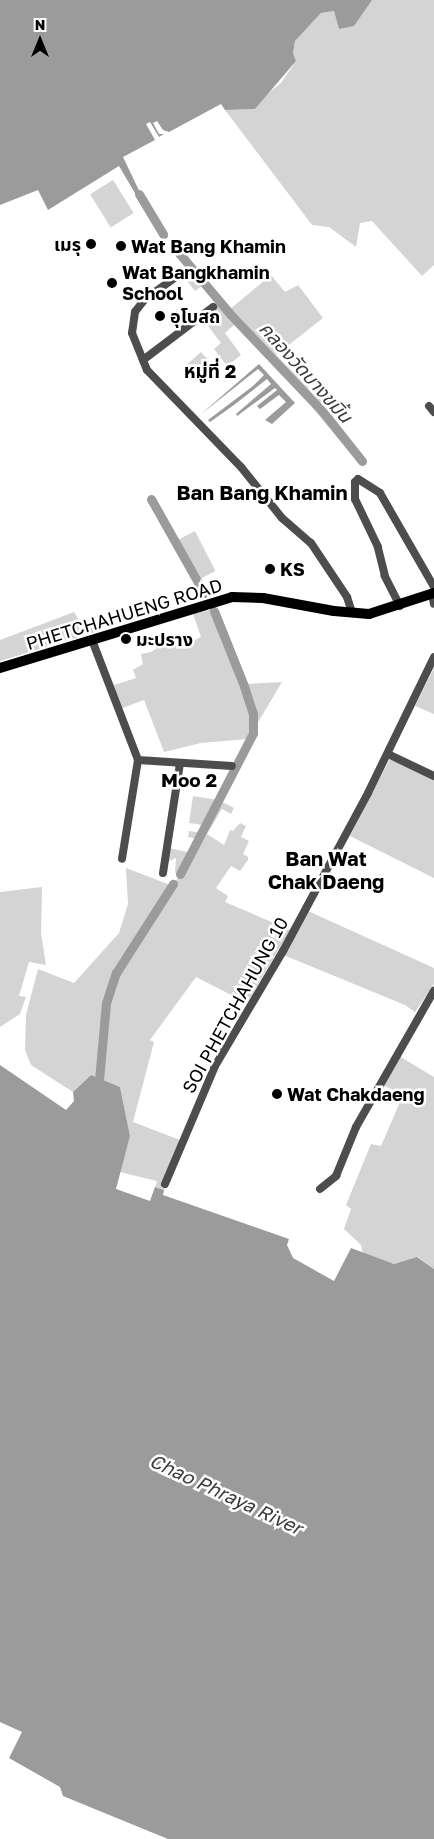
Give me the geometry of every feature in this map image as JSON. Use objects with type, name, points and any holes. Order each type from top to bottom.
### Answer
[{"type":"main road","name":"PHETCHAHUENG ROAD","points":[[0,668],[232,597],[263,598],[369,614],[434,595]]},
{"type":"street","points":[[183,272],[145,299],[135,312],[132,333],[143,360],[159,385],[236,462],[282,518],[311,543],[347,597],[352,612]]},
{"type":"street","points":[[143,360],[213,307]]},
{"type":"street","points":[[400,606],[385,576],[378,547],[355,499],[355,482],[358,479],[380,492],[434,595]]},
{"type":"street","points":[[92,640],[138,760],[122,859]]},
{"type":"street","name":"SOI PHETCHAHUNG 10","points":[[165,1184],[215,1066],[283,951],[388,754],[434,656]]},
{"type":"street","points":[[388,754],[434,776]]},
{"type":"street","points":[[138,760],[232,766]]},
{"type":"street","points":[[163,873],[180,763]]},
{"type":"street","points":[[320,1189],[331,1184],[336,1176],[356,1127],[434,991]]},
{"type":"shaded area","points":[[372,0],[434,0],[434,265],[422,276],[372,221],[360,223],[356,247],[329,227],[312,225],[225,110],[255,109],[266,95],[281,83],[296,61],[293,53],[295,41],[321,13],[334,11],[339,28],[345,28],[362,15],[363,9]]},
{"type":"shaded area","points":[[113,180],[134,213],[111,227],[90,194]]},
{"type":"shaded area","points":[[188,262],[229,310],[271,275],[285,292],[298,285],[323,318],[276,355],[320,399],[366,460],[360,465],[311,406],[234,325],[225,333],[241,355],[227,366],[214,349],[221,343],[202,318],[218,305],[202,286],[195,291],[182,275],[188,270],[184,264]]},
{"type":"shaded area","points":[[201,352],[209,361],[193,375],[185,366]]},
{"type":"shaded area","points":[[195,531],[215,571],[199,580],[178,540]]},
{"type":"shaded area","points":[[217,608],[247,684],[282,682],[248,739],[201,743],[164,752],[144,700],[120,709],[111,686],[136,678],[133,670],[143,664],[141,654],[151,652],[174,637],[184,645],[201,637],[193,614]]},
{"type":"shaded area","points":[[74,612],[82,625],[94,622],[96,632],[0,661],[0,640]]},
{"type":"shaded area","points":[[434,668],[434,714],[415,706]]},
{"type":"shaded area","points":[[390,759],[434,779],[434,878],[350,836]]},
{"type":"shaded area","points":[[193,796],[218,800],[234,808],[231,814],[222,809],[207,834],[224,845],[230,830],[233,831],[240,823],[246,826],[241,837],[249,841],[243,854],[248,857],[248,860],[240,871],[231,866],[216,888],[228,896],[225,902],[290,930],[247,1003],[196,977],[150,1040],[154,1042],[133,1122],[180,1140],[164,1190],[155,1187],[157,1181],[120,1172],[130,1136],[120,1087],[91,1075],[73,1092],[31,1065],[25,1050],[26,1015],[38,969],[74,983],[119,933],[128,904],[126,868],[173,886],[178,878],[175,872],[176,858],[169,861],[169,848],[192,853],[198,839],[188,837],[189,831],[202,833],[203,825],[189,823]]},
{"type":"shaded area","points":[[42,887],[41,933],[46,965],[29,962],[19,996],[26,997],[20,1014],[0,1027],[0,892]]},
{"type":"shaded area","points":[[308,911],[434,968],[434,984],[415,1012],[405,1005],[281,954]]},
{"type":"shaded area","points":[[399,1056],[434,1077],[434,1269],[418,1257],[394,1264],[363,1254],[361,1245],[344,1229],[351,1209],[346,1205],[371,1144],[381,1146],[403,1095],[383,1085]]},
{"type":"water","points":[[0,0],[372,0],[354,26],[339,29],[334,11],[321,13],[295,41],[293,53],[296,61],[255,109],[225,110],[221,104],[169,132],[163,130],[157,121],[153,123],[159,134],[164,134],[159,137],[150,122],[146,124],[155,140],[123,157],[145,203],[142,205],[119,166],[48,210],[38,190],[0,205]]},
{"type":"water","points":[[259,364],[295,403],[272,424],[265,420],[286,402],[279,395],[260,409],[257,406],[277,390],[275,388],[237,416],[236,414],[271,384],[267,379],[210,422],[208,420],[253,386],[264,375],[258,369],[200,415]]},
{"type":"water","name":"Chao Phraya River","points":[[0,1065],[66,1110],[74,1101],[73,1092],[91,1075],[120,1087],[130,1136],[116,1189],[150,1201],[155,1187],[164,1190],[163,1195],[289,1239],[287,1245],[293,1258],[334,1281],[351,1248],[394,1264],[417,1257],[434,1269],[434,1839],[168,1839],[63,1796],[60,1787],[9,1758],[22,1732],[0,1722]]},
{"type":"waterway","name":"คลองวัดบางขมิ้น","points":[[139,194],[163,234]]},
{"type":"waterway","name":"คลองวัดบางขมิ้น","points":[[179,253],[231,315],[322,411],[362,461]]},
{"type":"waterway","points":[[151,499],[204,593]]},
{"type":"waterway","points":[[180,874],[253,733],[253,714],[214,611]]},
{"type":"waterway","points":[[98,1091],[106,1003],[116,973],[173,884]]},
{"type":"place","name":"เมรุ","points":[[91,244]]},
{"type":"place","name":"Wat Bang Khamin","points":[[121,246]]},
{"type":"place","name":"Wat Bangkhamin School","points":[[112,283]]},
{"type":"place","name":"อุโบสถ","points":[[160,316]]},
{"type":"place","name":"KS","points":[[270,569]]},
{"type":"place","name":"มะปราง","points":[[126,639]]},
{"type":"place","name":"Wat Chakdaeng","points":[[277,1094]]},
{"type":"district","name":"หมู่ที่ 2","points":[[210,371]]},
{"type":"district","name":"Ban Bang Khamin","points":[[262,492]]},
{"type":"district","name":"Moo 2","points":[[189,780]]},
{"type":"district","name":"Ban Wat Chak Daeng","points":[[326,870]]}]
